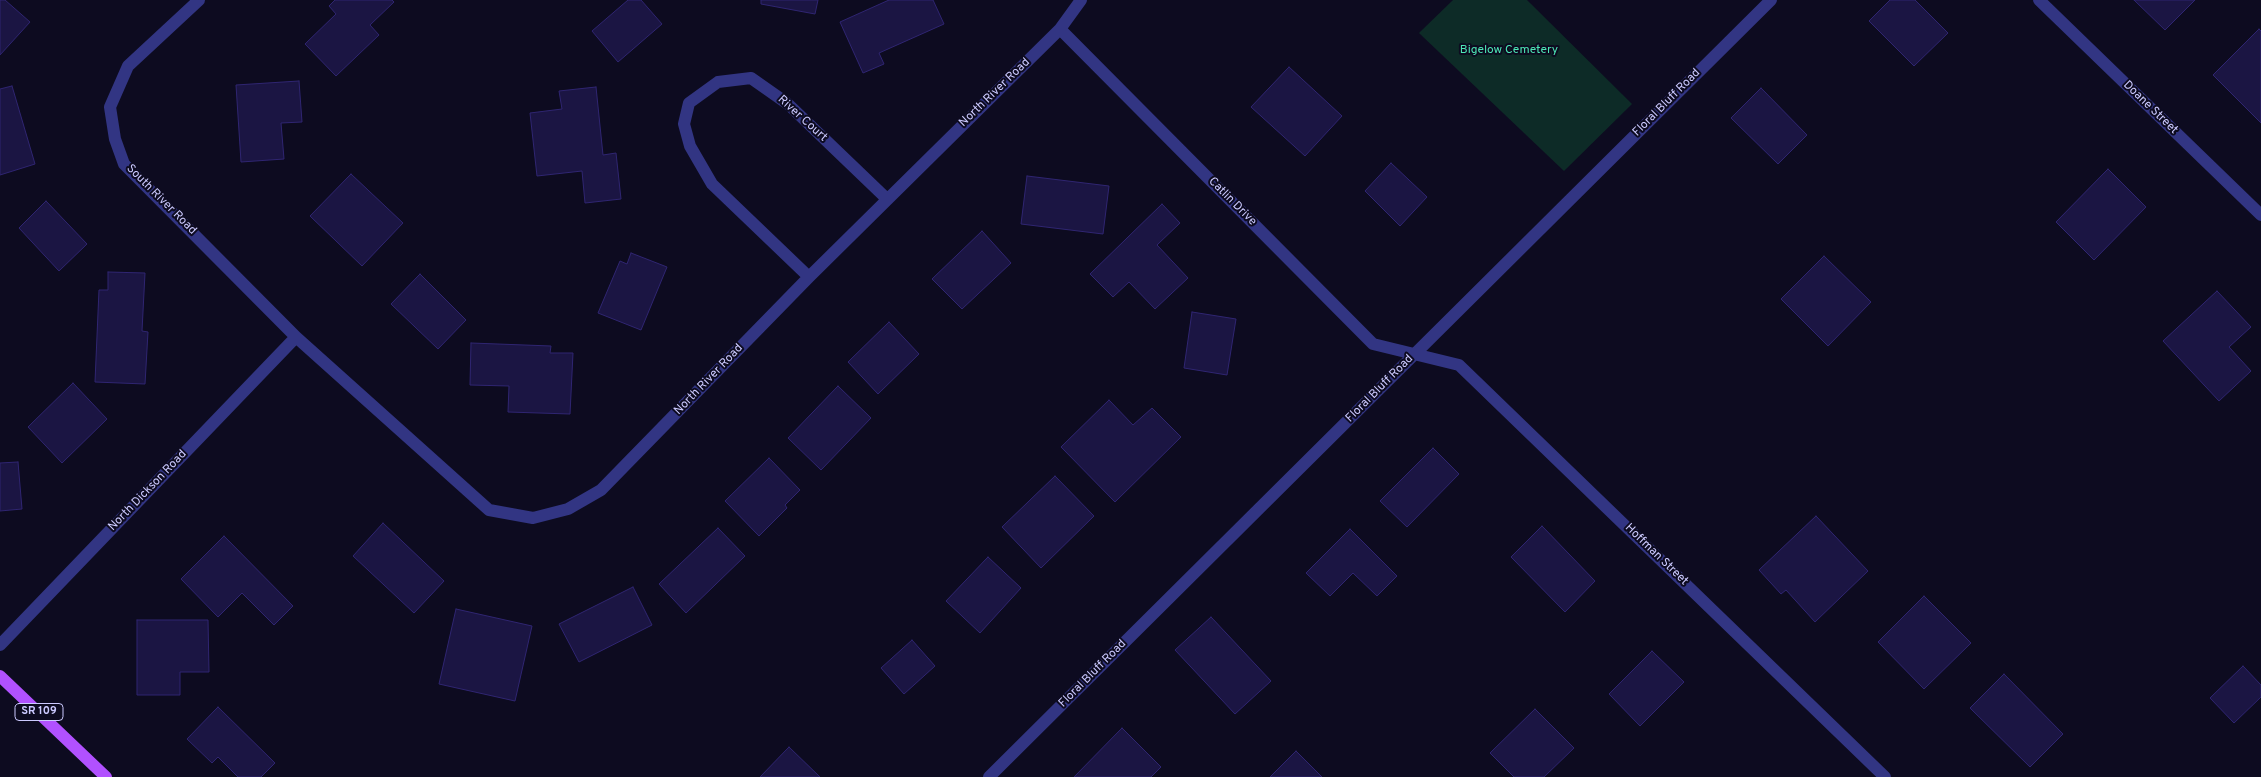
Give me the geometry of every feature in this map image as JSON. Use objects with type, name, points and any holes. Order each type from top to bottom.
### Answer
[{"type":"main road","name":"SR 109","points":[[0,676],[106,777]]},
{"type":"street","name":"South River Road","points":[[200,0],[128,66],[110,107],[115,139],[124,164],[296,337]]},
{"type":"street","name":"North River Road","points":[[296,337],[489,510],[533,518],[568,509],[602,490],[809,277],[1060,29],[1081,0]]},
{"type":"street","name":"Floral Bluff Road","points":[[994,775],[1771,0]]},
{"type":"street","name":"Doane Street","points":[[2039,0],[2261,215]]},
{"type":"street","name":"Catlin Drive","points":[[1060,29],[1373,344],[1416,354]]},
{"type":"street","name":"River Court","points":[[809,277],[712,184],[690,146],[684,124],[689,103],[718,82],[751,78],[788,104],[887,199]]},
{"type":"street","name":"North Dickson Road","points":[[0,645],[296,337]]},
{"type":"street","name":"Hoffman Street","points":[[1416,354],[1459,365],[1885,777]]},
{"type":"green space","name":"Bigelow Cemetery","points":[[1453,0],[1527,0],[1632,104],[1564,171],[1419,33]]},
{"type":"building","points":[[0,0],[5,0],[30,22],[0,55]]},
{"type":"building","points":[[335,0],[392,0],[394,2],[370,25],[379,35],[336,76],[305,44],[336,14],[329,6]]},
{"type":"building","points":[[628,0],[641,0],[662,24],[618,62],[592,31]]},
{"type":"building","points":[[761,0],[818,0],[815,14],[761,4]]},
{"type":"building","points":[[889,0],[933,0],[944,24],[879,53],[884,64],[863,73],[840,22]]},
{"type":"building","points":[[1890,0],[1915,0],[1948,33],[1914,66],[1869,21]]},
{"type":"building","points":[[2134,0],[2195,0],[2165,30]]},
{"type":"building","points":[[2259,29],[2261,31],[2261,123],[2213,75]]},
{"type":"building","points":[[1289,67],[1342,116],[1305,156],[1251,107]]},
{"type":"building","points":[[299,81],[302,122],[281,123],[284,159],[241,162],[236,85]]},
{"type":"building","points":[[12,86],[35,164],[0,175],[0,89]]},
{"type":"building","points":[[596,87],[603,155],[616,153],[621,199],[585,203],[582,171],[537,176],[530,113],[562,109],[559,91]]},
{"type":"building","points":[[1761,88],[1807,135],[1778,164],[1731,118]]},
{"type":"building","points":[[1391,163],[1427,197],[1400,226],[1365,191]]},
{"type":"building","points":[[2108,169],[2146,207],[2094,260],[2056,222]]},
{"type":"building","points":[[351,174],[403,223],[362,266],[310,216]]},
{"type":"building","points":[[1027,176],[1109,186],[1103,234],[1021,224]]},
{"type":"building","points":[[46,201],[87,244],[59,271],[19,228]]},
{"type":"building","points":[[1162,204],[1180,223],[1157,245],[1188,278],[1155,309],[1129,282],[1113,297],[1090,274]]},
{"type":"building","points":[[982,231],[1011,263],[962,309],[932,279]]},
{"type":"building","points":[[631,253],[667,267],[641,330],[598,313],[620,261],[627,264]]},
{"type":"building","points":[[1824,256],[1871,302],[1828,346],[1781,299]]},
{"type":"building","points":[[108,272],[145,273],[142,331],[148,332],[145,384],[95,382],[99,290],[108,290]]},
{"type":"building","points":[[420,274],[466,320],[438,349],[391,304]]},
{"type":"building","points":[[2217,291],[2251,327],[2229,347],[2251,371],[2219,401],[2163,341]]},
{"type":"building","points":[[1192,312],[1236,319],[1227,375],[1184,368]]},
{"type":"building","points":[[889,322],[919,354],[878,394],[848,362]]},
{"type":"building","points":[[471,343],[551,346],[550,353],[573,353],[570,414],[508,412],[509,386],[470,385]]},
{"type":"building","points":[[73,383],[107,419],[62,463],[28,427]]},
{"type":"building","points":[[838,386],[871,418],[821,470],[788,438]]},
{"type":"building","points":[[1109,400],[1133,425],[1152,408],[1181,437],[1115,502],[1061,447]]},
{"type":"building","points":[[1433,448],[1459,474],[1407,527],[1380,501]]},
{"type":"building","points":[[769,458],[800,490],[785,505],[787,508],[759,536],[725,501]]},
{"type":"building","points":[[18,462],[22,509],[0,511],[0,463]]},
{"type":"building","points":[[1055,476],[1094,516],[1041,568],[1002,527]]},
{"type":"building","points":[[1816,516],[1868,571],[1815,622],[1786,590],[1781,594],[1759,570]]},
{"type":"building","points":[[383,523],[444,581],[414,613],[353,556]]},
{"type":"building","points":[[1542,526],[1595,581],[1565,612],[1511,557]]},
{"type":"building","points":[[718,528],[745,556],[686,613],[659,584]]},
{"type":"building","points":[[1350,529],[1397,576],[1377,596],[1353,573],[1330,596],[1306,573]]},
{"type":"building","points":[[224,536],[293,606],[274,625],[242,593],[218,617],[181,579]]},
{"type":"building","points":[[988,557],[1021,588],[980,633],[946,601]]},
{"type":"building","points":[[633,587],[652,625],[579,662],[559,624]]},
{"type":"building","points":[[1924,596],[1971,643],[1924,689],[1878,642]]},
{"type":"building","points":[[456,609],[532,626],[515,701],[439,684]]},
{"type":"building","points":[[1211,617],[1271,681],[1235,714],[1175,650]]},
{"type":"building","points":[[137,620],[208,620],[209,672],[180,672],[180,695],[137,695]]},
{"type":"building","points":[[912,640],[935,666],[904,694],[881,668]]},
{"type":"building","points":[[1652,651],[1684,682],[1640,726],[1609,694]]},
{"type":"building","points":[[2243,666],[2261,685],[2261,697],[2234,723],[2210,698]]},
{"type":"building","points":[[2004,674],[2063,734],[2030,767],[1970,708]]},
{"type":"building","points":[[218,707],[275,763],[261,777],[238,777],[218,757],[212,763],[187,739]]},
{"type":"building","points":[[1535,709],[1574,748],[1544,777],[1514,777],[1490,753]]},
{"type":"building","points":[[1122,728],[1161,767],[1151,777],[1074,777]]},
{"type":"building","points":[[789,747],[820,777],[760,777]]},
{"type":"building","points":[[1296,751],[1322,777],[1270,777]]}]
